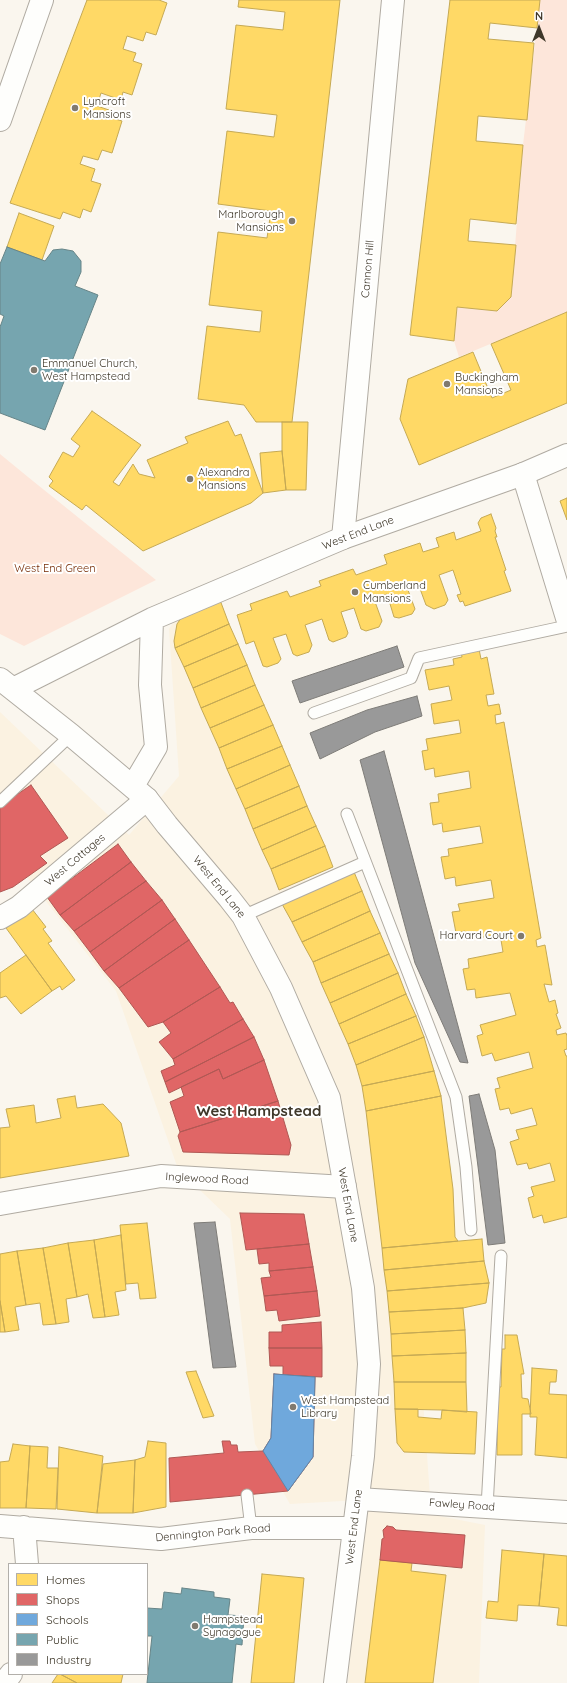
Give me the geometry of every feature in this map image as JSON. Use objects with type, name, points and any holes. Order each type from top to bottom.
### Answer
[{"type":"street","points":[[0,120],[42,0]]},
{"type":"street","name":"Cannon Hill","points":[[343,538],[393,0]]},
{"type":"street","name":"West End Lane","points":[[335,1683],[363,1456],[369,1364],[363,1288],[329,1098],[281,988],[243,916],[140,792],[7,684],[152,619],[343,538],[523,474],[567,455]]},
{"type":"street","points":[[523,474],[567,618]]},
{"type":"street","points":[[140,792],[156,747],[150,684],[152,619]]},
{"type":"street","name":"West Cottages","points":[[0,918],[19,907],[140,792]]},
{"type":"street","name":"Inglewood Road","points":[[0,1204],[161,1176],[345,1187]]},
{"type":"street","name":"Fawley Road","points":[[358,1499],[567,1512]]},
{"type":"street","name":"Dennington Park Road","points":[[0,1526],[161,1539],[251,1528],[354,1528]]},
{"type":"street","points":[[24,1527],[27,1563]]},
{"type":"street","points":[[4,1683],[10,1675]]},
{"type":"lane","points":[[314,713],[411,678],[419,658],[567,626]]},
{"type":"lane","points":[[0,802],[70,735]]},
{"type":"lane","points":[[347,814],[456,1097],[466,1167],[471,1230]]},
{"type":"lane","points":[[243,916],[365,862]]},
{"type":"lane","points":[[487,1507],[501,1256]]},
{"type":"lane","points":[[248,1495],[251,1528]]},
{"type":"shaded area","points":[[181,611],[277,813],[386,1074],[407,1183],[430,1496],[290,1504],[255,1444],[230,1219],[178,1169],[116,991],[27,877],[13,887],[0,892],[0,712],[129,835],[179,776],[169,629]]},
{"type":"shaded area","points":[[394,1507],[485,1525],[479,1683],[348,1683],[361,1512]]},
{"type":"green space","points":[[540,0],[567,0],[567,312],[459,357],[454,341],[457,307],[496,311],[511,297],[523,145]]},
{"type":"green space","name":"West End Green","points":[[0,454],[156,580],[24,646],[0,634]]},
{"type":"building: Homes","name":"Lyncroft Mansions","points":[[87,0],[159,0],[167,3],[156,35],[146,32],[143,41],[127,36],[123,49],[136,53],[133,61],[142,64],[132,95],[123,92],[121,100],[101,93],[97,106],[112,111],[109,117],[122,121],[112,153],[102,150],[98,160],[83,156],[80,164],[95,169],[91,181],[101,184],[91,212],[83,209],[80,218],[63,212],[60,219],[10,203]]},
{"type":"building: Homes","name":"Marlborough Mansions","points":[[239,0],[340,0],[292,422],[256,422],[244,405],[198,399],[207,326],[260,332],[262,311],[209,305],[218,232],[267,238],[271,211],[218,204],[227,131],[274,137],[277,115],[226,109],[236,25],[283,30],[285,12],[238,7]]},
{"type":"building: Homes","points":[[450,0],[540,0],[537,28],[490,23],[488,39],[534,43],[527,120],[478,116],[476,141],[523,145],[516,224],[470,219],[468,241],[516,245],[511,297],[497,311],[457,307],[454,341],[410,335]]},
{"type":"building: Homes","points":[[19,213],[54,226],[42,260],[7,247]]},
{"type":"building: Homes","name":"Buckingham Mansions","points":[[567,312],[567,403],[419,465],[400,419],[408,379],[473,352],[492,398],[511,390],[491,344]]},
{"type":"building: Homes","name":"Alexandra Mansions","points":[[92,411],[141,445],[113,482],[119,486],[133,464],[139,474],[155,478],[147,460],[188,443],[185,437],[228,421],[235,436],[241,434],[263,493],[251,503],[143,551],[86,505],[82,510],[49,486],[53,481],[49,477],[63,452],[73,457],[80,446],[71,439]]},
{"type":"building: Homes","points":[[282,422],[308,422],[306,490],[286,490],[282,451]]},
{"type":"building: Homes","points":[[282,451],[286,490],[263,493],[260,453]]},
{"type":"building: Homes","points":[[567,498],[567,520],[560,501]]},
{"type":"building: Homes","name":"Cumberland Mansions","points":[[491,514],[496,528],[495,531],[497,537],[495,537],[511,591],[465,606],[463,601],[460,602],[457,595],[461,594],[453,570],[439,575],[448,600],[445,605],[434,609],[426,605],[419,586],[408,590],[415,609],[412,614],[399,618],[394,617],[387,594],[374,599],[382,621],[379,627],[366,631],[361,629],[354,608],[341,612],[348,633],[346,637],[333,642],[329,640],[322,619],[305,625],[312,645],[309,652],[297,656],[293,654],[286,634],[273,638],[281,659],[278,663],[267,667],[263,666],[254,641],[246,644],[237,615],[252,610],[250,604],[287,591],[290,597],[321,586],[319,581],[353,569],[356,575],[387,564],[384,555],[420,543],[423,552],[439,547],[436,538],[454,532],[456,540],[481,531],[478,523],[481,518]]},
{"type":"building: Homes","points":[[220,600],[229,624],[175,648],[174,641],[177,624],[186,611]]},
{"type":"building: Homes","points":[[229,624],[238,644],[184,667],[175,648]]},
{"type":"building: Homes","points":[[238,644],[247,665],[193,688],[184,667]]},
{"type":"building: Homes","name":"Harvard Court","points":[[479,649],[481,659],[487,657],[494,694],[486,695],[488,706],[499,704],[501,714],[495,715],[496,724],[504,722],[541,938],[536,940],[537,947],[545,945],[552,985],[544,984],[549,1002],[555,1000],[558,1013],[556,1014],[561,1028],[556,1030],[557,1035],[566,1033],[567,1036],[567,1049],[564,1050],[567,1056],[567,1217],[544,1223],[542,1215],[533,1218],[528,1198],[534,1196],[531,1187],[555,1181],[550,1163],[529,1169],[527,1163],[517,1165],[510,1142],[519,1139],[516,1130],[537,1125],[532,1108],[511,1114],[509,1108],[500,1110],[495,1089],[500,1088],[497,1078],[533,1068],[529,1052],[495,1061],[492,1053],[482,1056],[477,1036],[483,1034],[480,1025],[516,1015],[510,993],[476,998],[475,989],[467,990],[463,969],[469,968],[468,959],[503,952],[500,934],[466,940],[465,931],[456,933],[452,912],[460,911],[458,904],[494,898],[491,880],[456,886],[455,877],[445,879],[441,857],[449,856],[448,849],[483,843],[480,826],[443,832],[442,823],[433,825],[430,803],[439,802],[438,794],[471,788],[469,771],[435,777],[434,768],[425,770],[422,751],[428,750],[426,739],[461,733],[459,720],[434,724],[431,704],[452,700],[449,686],[429,690],[425,670],[454,665],[453,659],[462,657],[461,652]]},
{"type":"building: Homes","points":[[247,665],[255,685],[201,708],[193,688]]},
{"type":"building: Homes","points":[[255,685],[264,705],[210,728],[201,708]]},
{"type":"building: Homes","points":[[264,705],[273,725],[219,748],[210,728]]},
{"type":"building: Homes","points":[[273,725],[282,746],[227,769],[219,748]]},
{"type":"building: Homes","points":[[282,746],[290,765],[236,789],[227,769]]},
{"type":"building: Homes","points":[[290,765],[299,786],[245,809],[236,789]]},
{"type":"building: Homes","points":[[299,786],[307,806],[253,829],[245,809]]},
{"type":"building: Homes","points":[[307,806],[316,826],[262,850],[253,829]]},
{"type":"building: Homes","points":[[316,826],[325,846],[271,869],[262,850]]},
{"type":"building: Homes","points":[[325,846],[333,867],[279,890],[271,869]]},
{"type":"building: Homes","points":[[354,872],[362,891],[292,922],[282,904]]},
{"type":"building: Homes","points":[[362,891],[370,911],[302,942],[292,922]]},
{"type":"building: Homes","points":[[32,909],[46,927],[43,929],[52,941],[48,943],[75,980],[62,990],[60,986],[52,991],[6,928]]},
{"type":"building: Homes","points":[[370,911],[380,933],[313,962],[302,942]]},
{"type":"building: Homes","points":[[380,933],[389,954],[321,983],[313,962]]},
{"type":"building: Homes","points":[[389,954],[398,973],[330,1003],[321,983]]},
{"type":"building: Homes","points":[[26,955],[52,991],[21,1014],[6,996],[0,998],[0,973]]},
{"type":"building: Homes","points":[[398,973],[406,994],[339,1024],[330,1003]]},
{"type":"building: Homes","points":[[406,994],[416,1016],[348,1044],[339,1024]]},
{"type":"building: Homes","points":[[416,1016],[424,1037],[356,1065],[348,1044]]},
{"type":"building: Homes","points":[[424,1037],[434,1071],[362,1086],[356,1065]]},
{"type":"building: Homes","points":[[434,1071],[441,1096],[366,1111],[362,1086]]},
{"type":"building: Homes","points":[[75,1096],[77,1108],[103,1104],[121,1123],[129,1156],[0,1178],[0,1128],[10,1127],[6,1109],[34,1105],[36,1123],[61,1118],[57,1099]]},
{"type":"building: Homes","points":[[441,1096],[453,1189],[455,1237],[458,1241],[382,1248],[366,1111]]},
{"type":"building: Homes","points":[[147,1223],[156,1298],[140,1299],[138,1283],[126,1284],[120,1225]]},
{"type":"building: Homes","points":[[121,1235],[126,1290],[115,1292],[119,1315],[105,1317],[94,1240]]},
{"type":"building: Homes","points":[[482,1239],[484,1261],[384,1270],[382,1248]]},
{"type":"building: Homes","points":[[94,1240],[105,1317],[93,1318],[88,1294],[77,1297],[68,1243]]},
{"type":"building: Homes","points":[[68,1243],[77,1297],[66,1299],[69,1322],[56,1324],[43,1248]]},
{"type":"building: Homes","points":[[43,1248],[56,1324],[43,1325],[40,1303],[26,1305],[17,1251]]},
{"type":"building: Homes","points":[[17,1251],[26,1305],[15,1307],[19,1330],[5,1332],[0,1301],[0,1254]]},
{"type":"building: Homes","points":[[484,1261],[489,1283],[387,1291],[384,1270]]},
{"type":"building: Homes","points":[[489,1283],[486,1303],[463,1308],[389,1312],[387,1291]]},
{"type":"building: Homes","points":[[0,1301],[5,1332],[0,1332]]},
{"type":"building: Homes","points":[[463,1308],[465,1330],[391,1334],[389,1312]]},
{"type":"building: Homes","points":[[465,1330],[466,1353],[392,1356],[391,1334]]},
{"type":"building: Homes","points":[[505,1335],[517,1335],[524,1374],[521,1374],[522,1398],[528,1399],[531,1414],[522,1414],[522,1455],[497,1455],[498,1387],[501,1387],[502,1349],[505,1349]]},
{"type":"building: Homes","points":[[466,1353],[466,1382],[394,1382],[392,1356]]},
{"type":"building: Homes","points":[[532,1368],[557,1370],[556,1382],[550,1382],[549,1394],[567,1395],[567,1458],[535,1455],[537,1417],[530,1417]]},
{"type":"building: Homes","points":[[196,1371],[214,1416],[203,1418],[186,1372]]},
{"type":"building: Homes","points":[[394,1382],[466,1382],[467,1412],[395,1409]]},
{"type":"building: Homes","points":[[395,1409],[418,1409],[418,1417],[441,1419],[442,1410],[477,1412],[475,1454],[404,1452],[397,1443]]},
{"type":"building: Homes","points":[[148,1441],[166,1443],[166,1507],[133,1513],[135,1460],[145,1457]]},
{"type":"building: Homes","points":[[13,1444],[30,1446],[26,1508],[0,1508],[0,1462],[9,1461]]},
{"type":"building: Homes","points":[[30,1446],[48,1447],[47,1468],[58,1468],[56,1509],[26,1508]]},
{"type":"building: Homes","points":[[59,1447],[103,1456],[97,1513],[57,1509]]},
{"type":"building: Homes","points":[[135,1460],[133,1513],[97,1513],[103,1464]]},
{"type":"building: Homes","points":[[502,1550],[544,1554],[539,1606],[518,1605],[517,1621],[486,1618],[488,1601],[498,1602]]},
{"type":"building: Homes","points":[[544,1554],[567,1556],[567,1626],[557,1625],[559,1608],[539,1606]]},
{"type":"building: Homes","points":[[380,1560],[412,1563],[411,1571],[446,1575],[433,1683],[365,1683]]},
{"type":"building: Homes","points":[[262,1574],[304,1578],[294,1683],[251,1683]]},
{"type":"building: Homes","points":[[57,1675],[62,1675],[77,1683],[52,1683]]},
{"type":"building: Homes","points":[[62,1675],[123,1675],[121,1683],[77,1683]]},
{"type":"building: Shops","points":[[31,785],[68,838],[40,856],[47,863],[13,887],[0,892],[0,806]]},
{"type":"building: Shops","points":[[118,844],[131,862],[60,915],[47,897]]},
{"type":"building: Shops","points":[[131,862],[146,881],[74,931],[60,915]]},
{"type":"building: Shops","points":[[146,881],[162,900],[90,952],[74,931]]},
{"type":"building: Shops","points":[[162,900],[175,919],[104,971],[90,952]]},
{"type":"building: Shops","points":[[175,919],[189,940],[119,988],[104,971]]},
{"type":"building: Shops","points":[[189,940],[220,987],[163,1022],[148,1027],[119,988]]},
{"type":"building: Shops","points":[[220,987],[230,1003],[233,1002],[243,1019],[173,1059],[159,1042],[171,1033],[163,1022]]},
{"type":"building: Shops","points":[[243,1019],[254,1037],[165,1082],[161,1071],[175,1065],[173,1059]]},
{"type":"building: Shops","points":[[254,1037],[264,1060],[223,1079],[219,1069],[169,1093],[165,1082]]},
{"type":"building: Shops","points":[[264,1060],[278,1101],[180,1132],[170,1102],[184,1096],[181,1087],[219,1069],[223,1079]]},
{"type":"building: Shops","points":[[278,1101],[291,1145],[289,1155],[183,1152],[178,1136],[180,1132]]},
{"type":"building: Shops","points":[[240,1213],[304,1214],[309,1244],[246,1250]]},
{"type":"building: Shops","points":[[309,1244],[313,1267],[269,1271],[269,1263],[259,1264],[257,1249]]},
{"type":"building: Shops","points":[[313,1267],[317,1291],[264,1296],[261,1278],[271,1277],[269,1271]]},
{"type":"building: Shops","points":[[317,1291],[320,1316],[279,1321],[277,1310],[266,1311],[264,1296]]},
{"type":"building: Shops","points":[[321,1322],[322,1348],[269,1348],[269,1332],[282,1332],[282,1325]]},
{"type":"building: Shops","points":[[269,1348],[322,1348],[322,1377],[283,1375],[283,1366],[270,1366]]},
{"type":"building: Shops","points":[[274,1374],[315,1377],[313,1457],[288,1491],[170,1502],[169,1458],[224,1453],[222,1441],[230,1441],[231,1445],[237,1445],[238,1452],[263,1451],[271,1438]]},
{"type":"building: Shops","points":[[387,1526],[393,1527],[396,1530],[465,1535],[462,1568],[380,1560],[382,1539],[384,1538],[383,1530]]},
{"type":"building: Schools","name":"West Hampstead Library","points":[[274,1374],[315,1377],[313,1457],[288,1491],[263,1451],[271,1438]]},
{"type":"building: Public","name":"Emmanuel Church, West Hampstead","points":[[7,247],[45,261],[53,250],[62,249],[73,251],[81,261],[81,272],[75,286],[98,295],[45,430],[0,413],[0,327],[4,316],[0,314],[0,264]]},
{"type":"building: Public","name":"Hampstead Synagogue","points":[[182,1588],[214,1592],[214,1597],[230,1599],[228,1615],[244,1616],[242,1645],[236,1644],[232,1683],[147,1683],[152,1636],[148,1636],[148,1608],[162,1609],[164,1592],[181,1594]]},
{"type":"building: Industry","points":[[397,646],[404,667],[300,703],[292,681]]},
{"type":"building: Industry","points":[[417,696],[422,716],[375,732],[320,759],[310,733],[367,710]]},
{"type":"building: Industry","points":[[384,751],[468,1063],[460,1062],[415,963],[360,760]]},
{"type":"building: Industry","points":[[479,1094],[495,1150],[505,1243],[488,1245],[469,1096]]},
{"type":"building: Industry","points":[[215,1222],[236,1367],[213,1368],[194,1223]]},
{"type":"place","name":"Lyncroft Mansions","points":[[75,108]]},
{"type":"place","name":"Marlborough Mansions","points":[[292,221]]},
{"type":"place","name":"Emmanuel Church, West Hampstead","points":[[34,370]]},
{"type":"place","name":"Buckingham Mansions","points":[[447,384]]},
{"type":"place","name":"Alexandra Mansions","points":[[190,479]]},
{"type":"place","name":"Cumberland Mansions","points":[[355,592]]},
{"type":"place","name":"Harvard Court","points":[[521,936]]},
{"type":"place","name":"West Hampstead Library","points":[[293,1407]]},
{"type":"place","name":"Hampstead Synagogue","points":[[195,1626]]},
{"type":"district","name":"West Hampstead","points":[[259,1111]]}]
